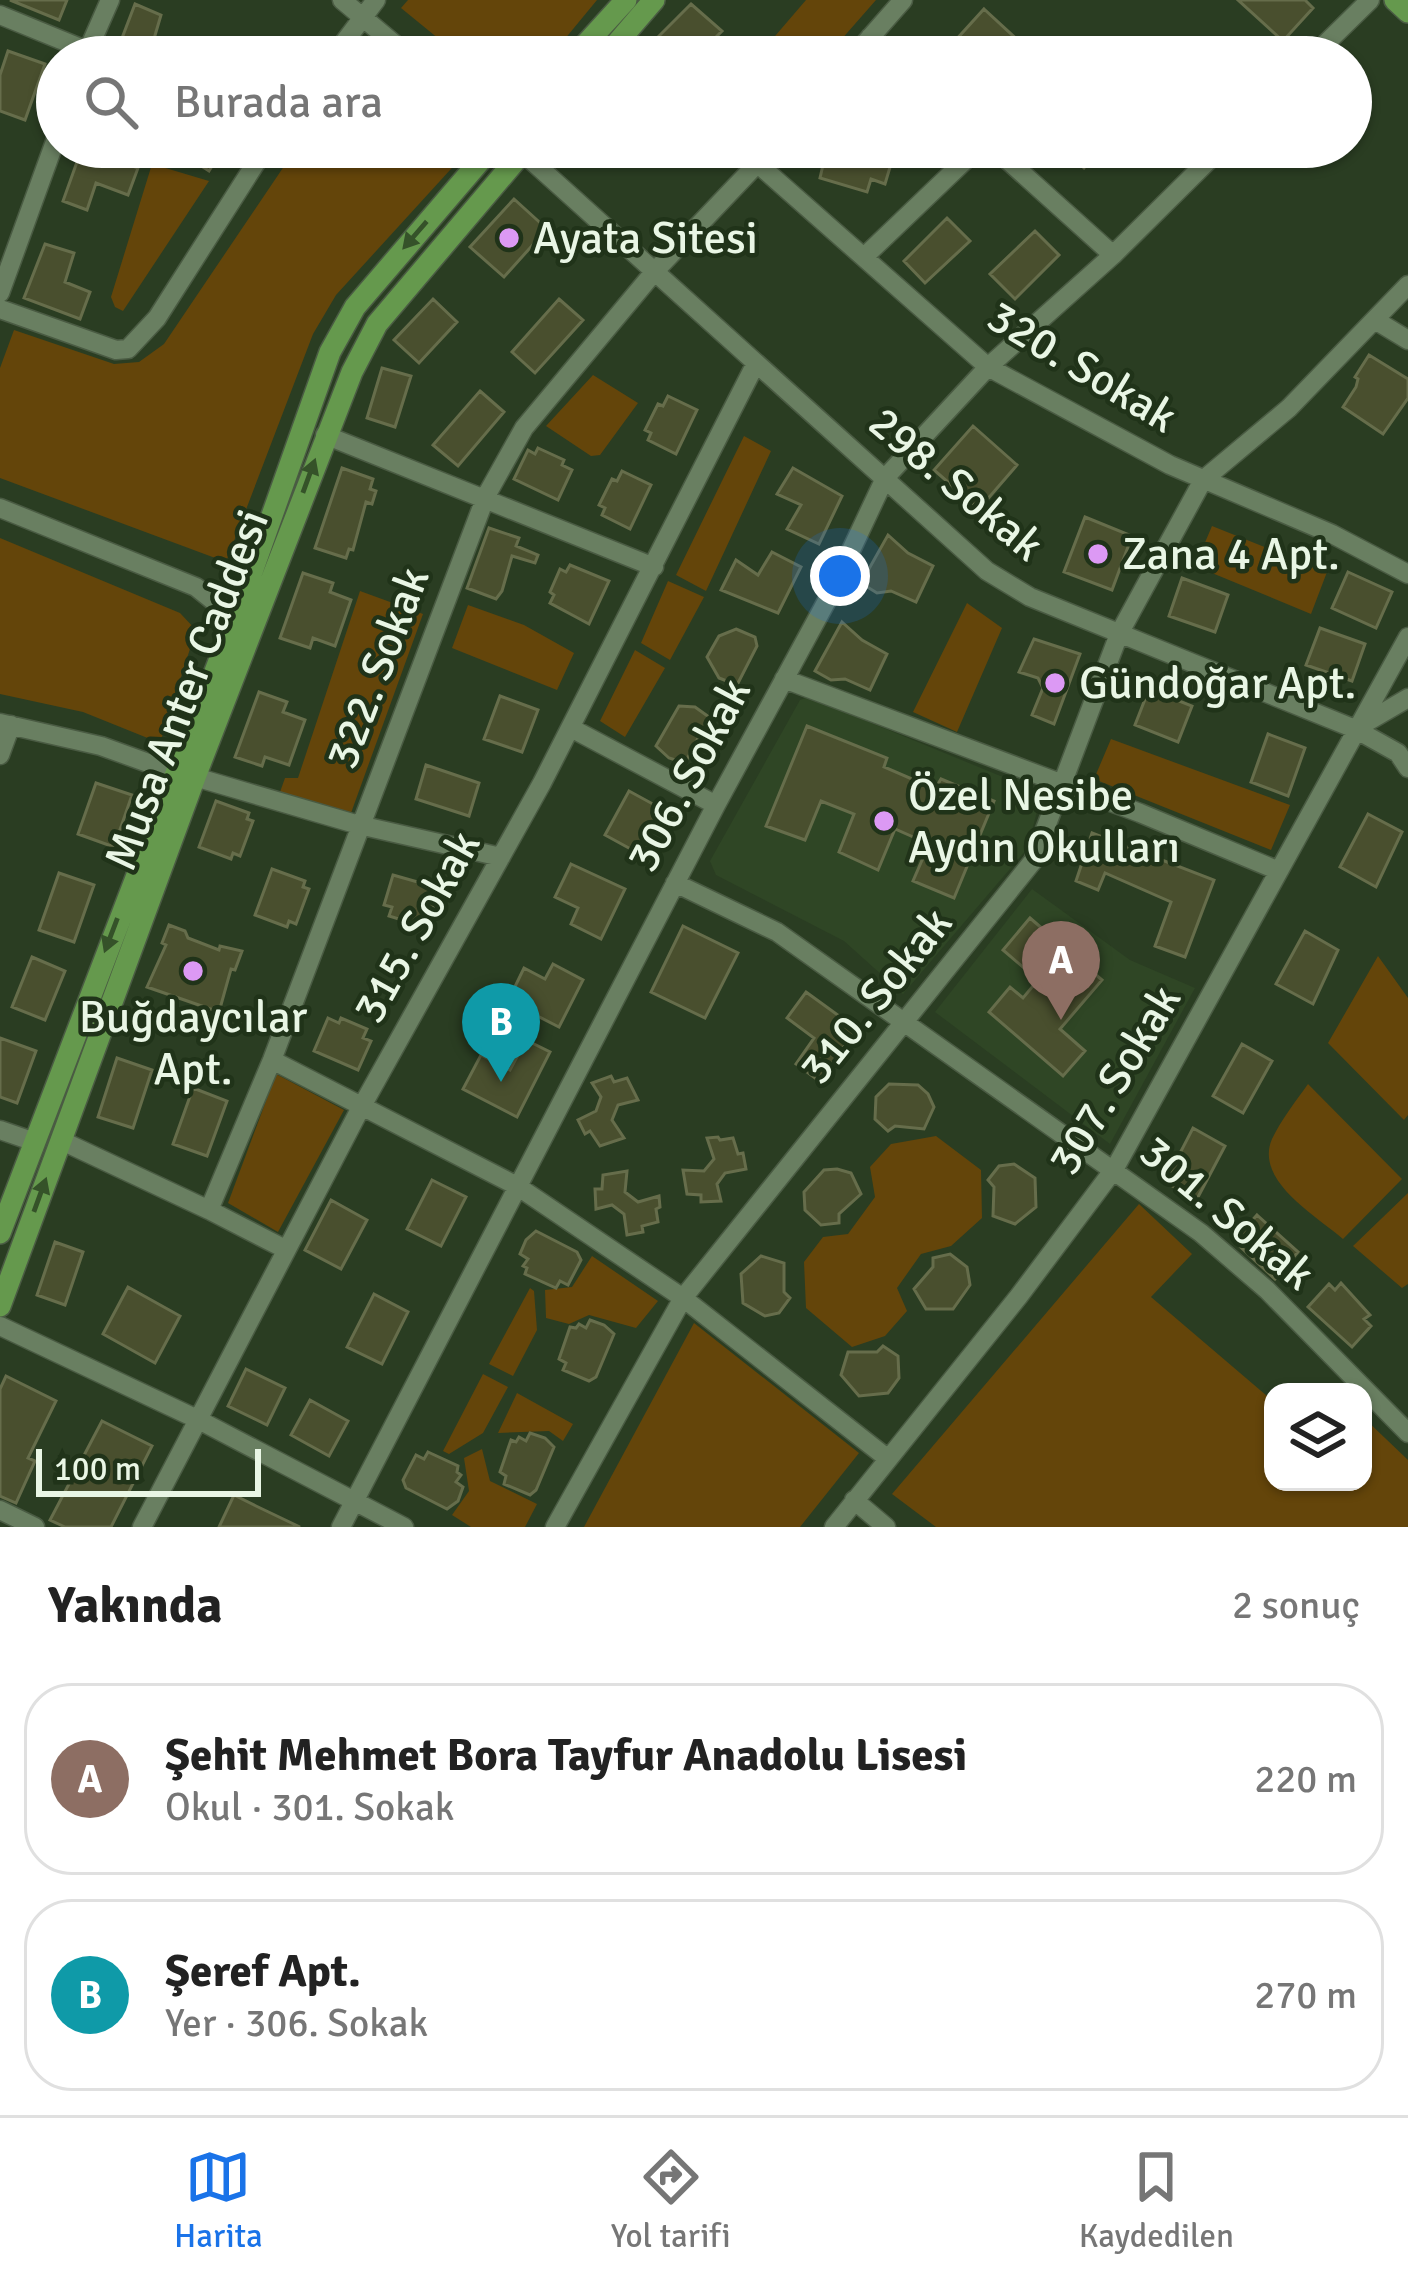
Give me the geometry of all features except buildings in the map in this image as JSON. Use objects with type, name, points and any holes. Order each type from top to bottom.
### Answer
[{"type":"main road","points":[[593,36],[626,0]]},
{"type":"main road","points":[[622,36],[654,0]]},
{"type":"main road","points":[[1395,0],[1408,12]]},
{"type":"main road","name":"Musa Anter Caddesi","points":[[246,616],[315,391],[355,307],[474,168]]},
{"type":"main road","name":"Musa Anter Caddesi","points":[[0,1233],[32,1141],[246,616],[377,324],[508,168]]},
{"type":"main road","name":"Musa Anter Caddesi","points":[[0,1306],[184,774]]},
{"type":"street","points":[[95,36],[110,0]]},
{"type":"street","points":[[342,0],[384,36]]},
{"type":"street","points":[[349,36],[376,0]]},
{"type":"street","points":[[871,36],[903,0]]},
{"type":"street","points":[[1333,36],[1370,0]]},
{"type":"street","points":[[0,15],[47,36]]},
{"type":"street","points":[[0,293],[45,168]]},
{"type":"street","points":[[0,309],[116,350],[128,349],[157,318],[253,168]]},
{"type":"street","name":"298. Sokak","points":[[544,168],[987,571],[1030,597],[1355,729],[1398,753],[1408,768]]},
{"type":"street","name":"322. Sokak","points":[[209,1210],[272,1060],[485,496],[524,428],[655,271],[754,168]]},
{"type":"street","name":"320. Sokak","points":[[763,168],[988,367],[1203,479],[1333,533],[1408,574]]},
{"type":"street","points":[[863,257],[957,168]]},
{"type":"street","points":[[1016,168],[1113,255]]},
{"type":"street","name":"306. Sokak","points":[[341,1527],[830,595],[885,478],[988,367],[1201,168]]},
{"type":"street","name":"310. Sokak","points":[[556,1527],[683,1298],[1033,861],[1119,634],[1203,479],[1289,408],[1408,285]]},
{"type":"street","points":[[1375,320],[1408,340]]},
{"type":"street","name":"315. Sokak","points":[[142,1527],[361,1107],[571,728],[757,363]]},
{"type":"street","points":[[325,435],[654,567]]},
{"type":"street","points":[[0,508],[196,587],[246,616]]},
{"type":"street","name":"307. Sokak","points":[[834,1527],[1115,1168],[1408,637]]},
{"type":"street","points":[[784,680],[1279,871]]},
{"type":"street","points":[[1355,729],[1408,698]]},
{"type":"street","points":[[0,755],[6,724],[101,746],[359,825],[501,857]]},
{"type":"street","points":[[571,728],[716,805]]},
{"type":"street","name":"301. Sokak","points":[[675,884],[777,932],[1115,1168],[1267,1290],[1408,1433]]},
{"type":"street","points":[[272,1060],[517,1186],[683,1298],[887,1458]]},
{"type":"street","points":[[0,1130],[32,1141]]},
{"type":"street","points":[[60,1140],[285,1249]]},
{"type":"street","points":[[0,1326],[197,1419],[404,1527]]},
{"type":"street","points":[[854,1500],[886,1527]]},
{"type":"street","points":[[0,1510],[35,1527]]},
{"type":"shaded area","points":[[408,0],[597,0],[567,36],[435,36],[401,8]]},
{"type":"shaded area","points":[[806,0],[876,0],[844,36],[775,36]]},
{"type":"shaded area","points":[[151,168],[209,181],[123,311],[111,297]]},
{"type":"shaded area","points":[[283,168],[452,168],[336,295],[313,334],[226,562],[0,478],[0,368],[14,330],[114,364],[139,362],[164,344]]},
{"type":"shaded area","points":[[593,375],[638,403],[600,455],[591,456],[546,426]]},
{"type":"shaded area","points":[[744,436],[771,451],[706,591],[676,575]]},
{"type":"shaded area","points":[[1212,526],[1327,572],[1311,614],[1195,566]]},
{"type":"shaded area","points":[[0,538],[180,613],[196,630],[160,743],[83,712],[0,694]]},
{"type":"shaded area","points":[[668,581],[704,597],[670,660],[641,643]]},
{"type":"shaded area","points":[[360,591],[423,614],[351,813],[280,792],[285,778],[298,778]]},
{"type":"shaded area","points":[[967,603],[1002,628],[957,732],[913,712]]},
{"type":"shaded area","points":[[468,605],[524,625],[574,653],[557,690],[452,648]]},
{"type":"shaded area","points":[[635,650],[665,668],[625,737],[600,721]]},
{"type":"shaded area","name":"Özel Nesibe Aydın Okulları","points":[[808,697],[1042,793],[1027,849],[903,994],[844,941],[716,875],[710,861],[800,700]]},
{"type":"shaded area","points":[[1111,739],[1290,805],[1271,850],[1094,779]]},
{"type":"shaded area","points":[[1032,889],[1130,960],[1195,988],[1110,1144],[935,1012]]},
{"type":"shaded area","points":[[1378,956],[1408,998],[1408,1115],[1404,1120],[1328,1043]]},
{"type":"shaded area","points":[[276,1074],[344,1110],[278,1232],[228,1203]]},
{"type":"shaded area","points":[[1308,1084],[1402,1179],[1343,1239],[1291,1196],[1272,1169],[1272,1139]]},
{"type":"shaded area","points":[[936,1136],[981,1170],[982,1218],[951,1246],[921,1254],[897,1288],[907,1311],[885,1336],[852,1347],[806,1308],[804,1262],[823,1237],[848,1234],[875,1197],[870,1167],[891,1144]]},
{"type":"shaded area","points":[[1408,1193],[1408,1284],[1402,1288],[1353,1246]]},
{"type":"shaded area","points":[[1139,1204],[1192,1254],[1151,1297],[1264,1393],[1264,1491],[1372,1491],[1372,1426],[1408,1460],[1408,1527],[936,1527],[892,1494]]},
{"type":"shaded area","points":[[592,1256],[658,1301],[636,1328],[589,1315],[569,1324],[546,1318],[545,1290],[572,1287]]},
{"type":"shaded area","points":[[530,1288],[537,1330],[513,1376],[489,1364]]},
{"type":"shaded area","points":[[694,1323],[859,1453],[800,1527],[584,1527]]},
{"type":"shaded area","points":[[483,1374],[508,1387],[483,1433],[449,1454],[443,1451]]},
{"type":"shaded area","points":[[517,1393],[573,1424],[563,1441],[549,1431],[498,1433]]},
{"type":"shaded area","points":[[482,1449],[490,1481],[537,1504],[525,1527],[471,1527],[452,1515],[469,1491],[464,1458]]},
{"type":"place","name":"Ayata Sitesi","points":[[509,238]]},
{"type":"place","name":"Zana 4 Apt.","points":[[1098,554]]},
{"type":"place","name":"Gündoğar Apt.","points":[[1055,683]]},
{"type":"place","name":"Özel Nesibe Aydın Okulları","points":[[884,821]]},
{"type":"place","name":"Buğdaycılar Apt.","points":[[193,971]]},
{"type":"place","name":"Şehit Mehmet Bora Tayfur Anadolu Lisesi","points":[[1061,1020]]},
{"type":"place","name":"Şeref Apt.","points":[[501,1082]]}]
